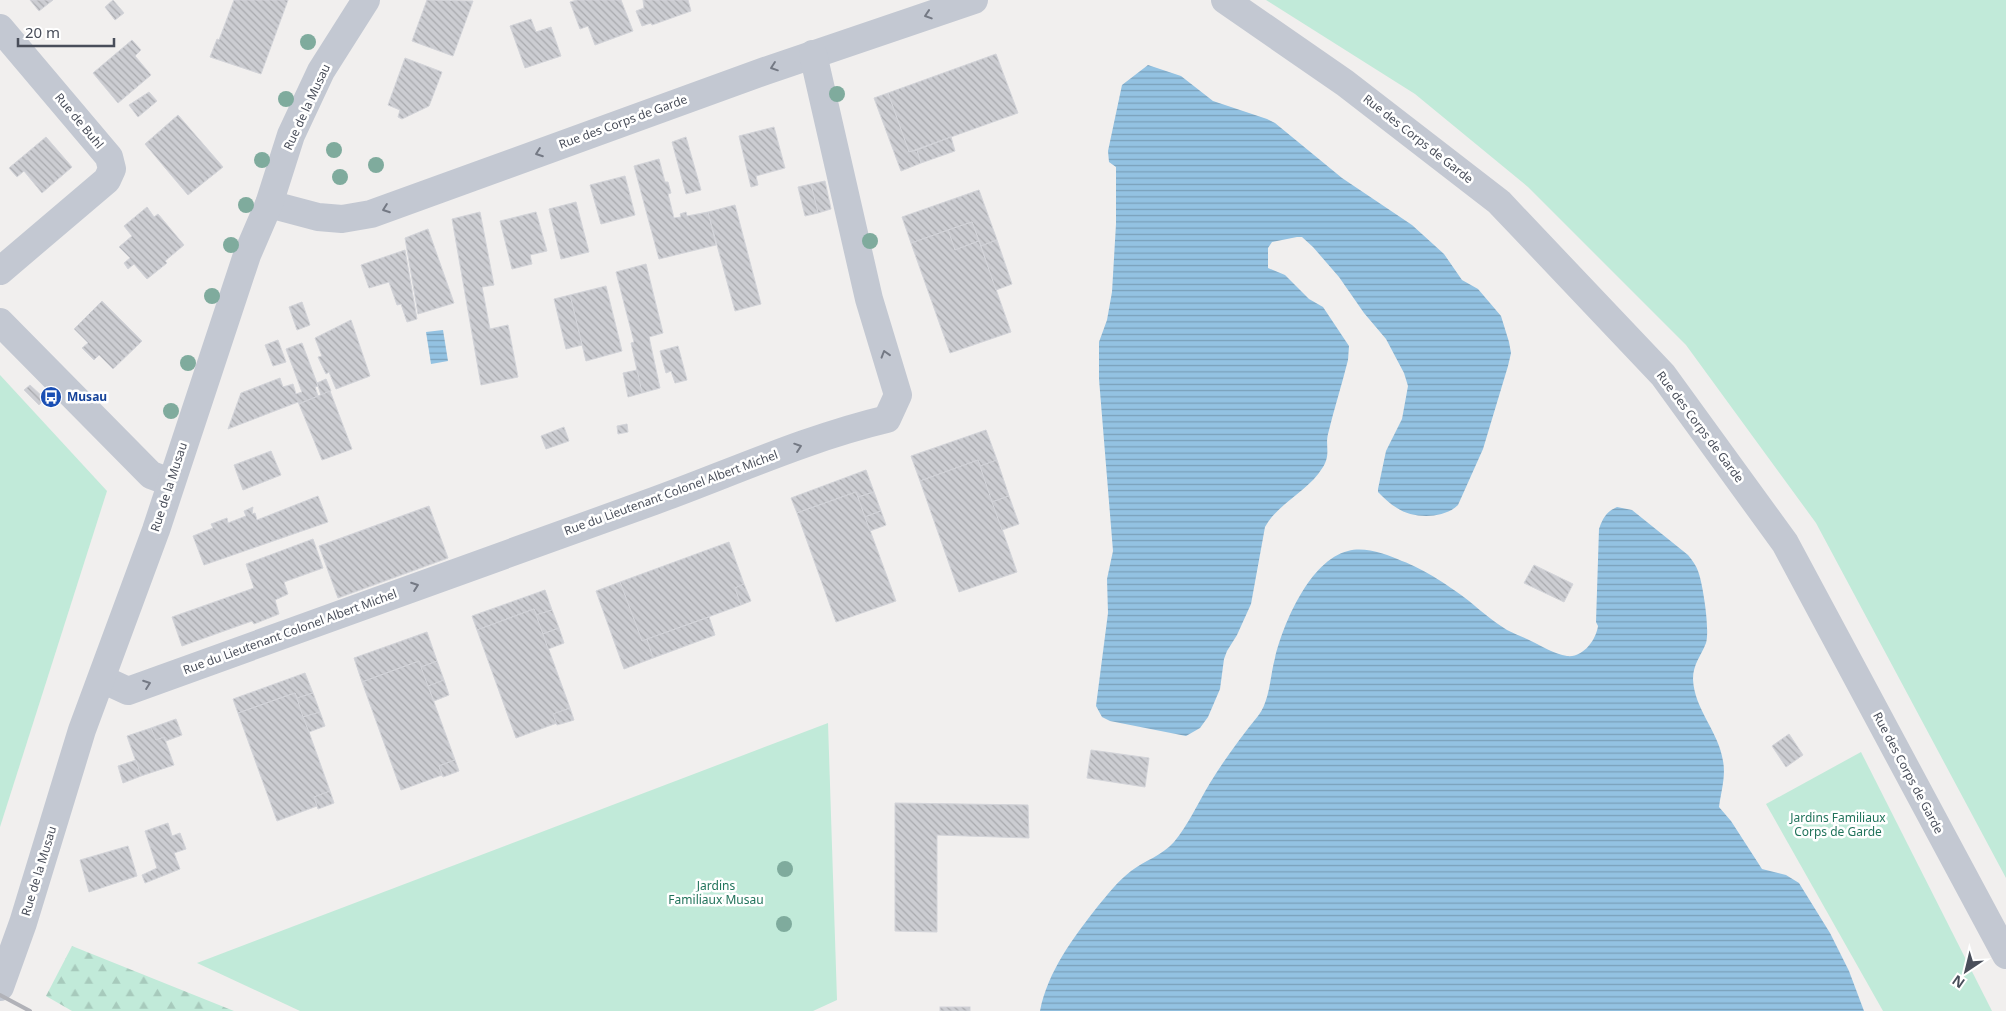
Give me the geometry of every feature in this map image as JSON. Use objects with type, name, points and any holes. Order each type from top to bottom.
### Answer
[{"type":"street","name":"Rue de la Musau","points":[[0,987],[23,923],[82,730],[156,530],[170,482],[247,255],[269,204],[292,135],[321,71],[366,0]]},
{"type":"street","name":"Rue des Corps de Garde","points":[[269,204],[318,217],[342,219],[371,214],[813,54],[974,0]]},
{"type":"street","name":"Rue des Corps de Garde","points":[[1225,0],[1345,83],[1499,202],[1663,375],[1785,543],[2006,956]]},
{"type":"street","name":"Rue de Buhl","points":[[0,28],[109,157],[112,169],[107,180],[0,271]]},
{"type":"street","name":"Rue du Lieutenant Colonel Albert Michel","points":[[102,679],[128,691],[750,464],[857,426],[887,419],[898,395],[869,299],[813,54]]},
{"type":"street","points":[[0,322],[151,475],[170,482]]},
{"type":"green space","points":[[1266,0],[2006,0],[2006,878],[1816,523],[1686,345],[1528,187],[1415,94]]},
{"type":"green space","points":[[0,375],[107,491],[0,827]]},
{"type":"green space","name":"Jardins Familiaux Musau","points":[[828,723],[837,1000],[813,1011],[300,1011],[197,963]]},
{"type":"green space","name":"Jardins Familiaux Corps de Garde","points":[[1861,752],[1992,1011],[1883,1011],[1766,804]]},
{"type":"green space","points":[[72,946],[234,1011],[72,1011],[46,996]]},
{"type":"water","points":[[1148,65],[1181,76],[1213,101],[1275,123],[1342,178],[1412,225],[1444,254],[1462,280],[1478,289],[1501,316],[1511,353],[1483,449],[1458,505],[1452,510],[1437,515],[1420,516],[1404,512],[1387,501],[1378,492],[1378,489],[1386,451],[1402,419],[1408,386],[1404,373],[1386,339],[1364,313],[1339,277],[1313,247],[1302,237],[1272,242],[1268,248],[1268,268],[1285,275],[1309,299],[1323,307],[1349,346],[1348,360],[1328,434],[1327,454],[1323,467],[1310,483],[1278,511],[1265,527],[1251,604],[1224,659],[1220,689],[1208,717],[1200,728],[1186,736],[1110,721],[1102,717],[1096,706],[1108,613],[1107,579],[1113,551],[1099,379],[1099,342],[1107,320],[1112,292],[1116,224],[1116,167],[1109,162],[1108,151],[1122,85]]},
{"type":"water","points":[[443,330],[448,361],[431,364],[426,332]]},
{"type":"water","points":[[1617,507],[1632,510],[1688,555],[1696,567],[1704,596],[1707,637],[1693,674],[1694,690],[1721,750],[1724,778],[1719,807],[1731,821],[1762,869],[1786,875],[1799,883],[1830,933],[1849,971],[1864,1011],[1040,1011],[1055,969],[1080,930],[1122,879],[1136,867],[1170,847],[1221,766],[1262,710],[1284,628],[1300,595],[1322,567],[1334,557],[1354,550],[1368,550],[1389,556],[1410,564],[1437,579],[1507,630],[1553,652],[1573,656],[1588,647],[1597,631],[1599,529],[1605,516]]},
{"type":"building","points":[[30,0],[53,0],[39,11]]},
{"type":"building","points":[[113,0],[124,13],[115,20],[105,7]]},
{"type":"building","points":[[234,0],[288,0],[261,74],[210,57],[217,39],[219,40]]},
{"type":"building","points":[[427,0],[473,1],[453,56],[412,41]]},
{"type":"building","points":[[577,0],[621,0],[633,31],[595,45],[588,26],[580,29],[570,2]]},
{"type":"building","points":[[643,0],[688,0],[691,11],[652,25],[651,23],[642,26],[636,11],[644,8]]},
{"type":"building","points":[[531,19],[536,32],[551,27],[561,56],[525,68],[510,26]]},
{"type":"building","points":[[132,40],[141,50],[135,56],[151,75],[118,103],[93,73]]},
{"type":"building","points":[[996,54],[1018,113],[909,152],[888,93]]},
{"type":"building","points":[[405,58],[442,72],[429,106],[402,119],[398,117],[400,110],[388,105]]},
{"type":"building","points":[[149,92],[157,101],[138,117],[129,105]]},
{"type":"building","points":[[888,93],[909,152],[917,150],[921,163],[901,171],[874,98]]},
{"type":"building","points":[[178,115],[223,167],[188,195],[145,144]]},
{"type":"building","points":[[774,127],[785,168],[756,176],[758,185],[751,187],[739,136]]},
{"type":"building","points":[[46,137],[72,167],[42,193],[24,171],[17,177],[9,168]]},
{"type":"building","points":[[686,137],[701,190],[686,194],[672,142]]},
{"type":"building","points":[[951,137],[955,151],[921,163],[917,150]]},
{"type":"building","points":[[659,159],[665,182],[668,182],[671,193],[668,194],[674,218],[681,217],[680,214],[686,212],[687,216],[708,212],[716,245],[659,259],[634,166]]},
{"type":"building","points":[[625,176],[635,215],[601,224],[590,185]]},
{"type":"building","points":[[825,181],[831,209],[818,213],[811,184]]},
{"type":"building","points":[[811,184],[818,213],[805,216],[798,187]]},
{"type":"building","points":[[979,190],[997,240],[981,246],[972,222],[911,243],[902,217]]},
{"type":"building","points":[[576,202],[589,252],[561,259],[549,209]]},
{"type":"building","points":[[735,205],[761,304],[735,311],[708,212]]},
{"type":"building","points":[[147,207],[154,217],[158,214],[184,245],[165,261],[167,263],[147,279],[134,264],[128,269],[124,263],[130,258],[119,247],[132,236],[124,226]]},
{"type":"building","points":[[480,212],[494,285],[482,287],[490,329],[508,325],[518,377],[481,385],[452,219]]},
{"type":"building","points":[[536,212],[547,251],[530,255],[532,264],[512,269],[500,221]]},
{"type":"building","points":[[972,222],[979,241],[955,250],[948,230]]},
{"type":"building","points":[[428,229],[454,303],[418,314],[405,238]]},
{"type":"building","points":[[948,230],[955,250],[979,241],[1011,332],[950,353],[911,243]]},
{"type":"building","points":[[997,240],[1012,284],[996,290],[981,246]]},
{"type":"building","points":[[405,250],[417,319],[407,322],[401,304],[397,305],[389,282],[369,288],[361,265]]},
{"type":"building","points":[[646,264],[663,333],[649,337],[660,388],[642,393],[631,343],[634,342],[616,272]]},
{"type":"building","points":[[606,286],[622,351],[586,361],[570,295]]},
{"type":"building","points":[[570,295],[582,345],[566,349],[554,299]]},
{"type":"building","points":[[102,301],[142,341],[113,369],[99,355],[94,360],[82,348],[88,343],[74,329]]},
{"type":"building","points":[[302,302],[310,325],[297,330],[289,307]]},
{"type":"building","points":[[351,320],[370,376],[336,389],[329,372],[326,374],[318,357],[322,356],[315,338]]},
{"type":"building","points":[[278,340],[286,362],[273,366],[265,345]]},
{"type":"building","points":[[302,343],[318,386],[315,387],[318,396],[228,429],[241,393],[280,378],[283,387],[293,384],[296,394],[302,392],[286,349]]},
{"type":"building","points":[[678,346],[687,380],[675,383],[671,371],[666,373],[660,351]]},
{"type":"building","points":[[637,370],[642,393],[628,397],[623,373]]},
{"type":"building","points":[[326,379],[331,391],[321,395],[317,383]]},
{"type":"building","points":[[30,385],[45,399],[39,405],[24,390]]},
{"type":"building","points":[[330,391],[352,449],[322,460],[299,404]]},
{"type":"building","points":[[627,424],[628,432],[618,434],[617,426]]},
{"type":"building","points":[[564,427],[569,441],[546,449],[541,436]]},
{"type":"building","points":[[986,430],[997,460],[980,466],[978,460],[920,481],[911,456]]},
{"type":"building","points":[[271,451],[281,475],[243,490],[234,465]]},
{"type":"building","points":[[978,460],[1017,572],[959,592],[920,481]]},
{"type":"building","points":[[997,460],[1009,496],[992,502],[980,466]]},
{"type":"building","points":[[866,470],[874,492],[858,497],[856,492],[797,513],[791,498]]},
{"type":"building","points":[[856,492],[896,601],[836,622],[797,513]]},
{"type":"building","points":[[874,492],[881,511],[865,517],[858,497]]},
{"type":"building","points":[[318,496],[328,522],[204,565],[193,536],[213,528],[211,524],[227,518],[228,523],[246,516],[244,511],[253,507],[252,514],[255,513],[257,520]]},
{"type":"building","points":[[1009,496],[1019,524],[1002,530],[992,502]]},
{"type":"building","points":[[429,506],[448,558],[338,598],[319,546]]},
{"type":"building","points":[[881,511],[886,525],[870,531],[865,517]]},
{"type":"building","points":[[313,539],[323,568],[284,582],[288,594],[275,600],[279,614],[254,624],[252,621],[182,646],[172,617],[254,588],[246,564]]},
{"type":"building","points":[[729,542],[744,584],[735,588],[741,605],[642,641],[620,582]]},
{"type":"building","points":[[1534,565],[1573,584],[1564,602],[1524,583]]},
{"type":"building","points":[[620,582],[642,641],[647,639],[653,658],[624,669],[596,591]]},
{"type":"building","points":[[744,584],[751,601],[741,605],[735,588]]},
{"type":"building","points":[[545,590],[552,610],[536,615],[534,609],[477,630],[472,616]]},
{"type":"building","points":[[534,609],[570,708],[553,714],[557,723],[516,738],[477,630]]},
{"type":"building","points":[[552,610],[559,628],[543,634],[536,615]]},
{"type":"building","points":[[709,617],[715,635],[653,658],[647,639]]},
{"type":"building","points":[[559,628],[564,643],[548,649],[543,634]]},
{"type":"building","points":[[427,632],[437,661],[421,667],[419,661],[362,682],[354,658]]},
{"type":"building","points":[[419,661],[455,760],[439,766],[442,775],[401,790],[362,682]]},
{"type":"building","points":[[437,661],[444,680],[428,686],[421,667]]},
{"type":"building","points":[[305,673],[313,693],[297,698],[295,693],[238,713],[233,699]]},
{"type":"building","points":[[444,680],[449,695],[434,701],[428,686]]},
{"type":"building","points":[[295,693],[330,791],[314,797],[317,806],[277,821],[238,713]]},
{"type":"building","points":[[313,693],[320,712],[303,717],[297,698]]},
{"type":"building","points":[[570,708],[574,720],[557,725],[553,714]]},
{"type":"building","points":[[320,712],[325,726],[309,732],[303,717]]},
{"type":"building","points":[[176,719],[182,735],[166,741],[164,737],[156,740],[151,728]]},
{"type":"building","points":[[151,728],[156,740],[164,737],[174,765],[141,776],[127,736]]},
{"type":"building","points":[[1789,734],[1803,755],[1786,767],[1772,746]]},
{"type":"building","points":[[1091,750],[1149,758],[1145,787],[1087,778]]},
{"type":"building","points":[[136,760],[141,776],[123,783],[118,766]]},
{"type":"building","points":[[455,760],[459,771],[443,777],[439,766]]},
{"type":"building","points":[[330,791],[334,803],[318,809],[314,797]]},
{"type":"building","points":[[895,803],[1028,805],[1029,838],[937,835],[937,932],[895,931]]},
{"type":"building","points":[[168,823],[172,836],[180,833],[186,849],[174,853],[180,869],[145,883],[142,875],[157,868],[145,831]]},
{"type":"building","points":[[128,846],[137,876],[89,892],[80,860]]},
{"type":"building","points":[[940,1007],[970,1007],[970,1011],[940,1011]]},
{"type":"railway","points":[[0,995],[30,1011]]},
{"type":"place","name":"Musau","points":[[51,397]]}]
